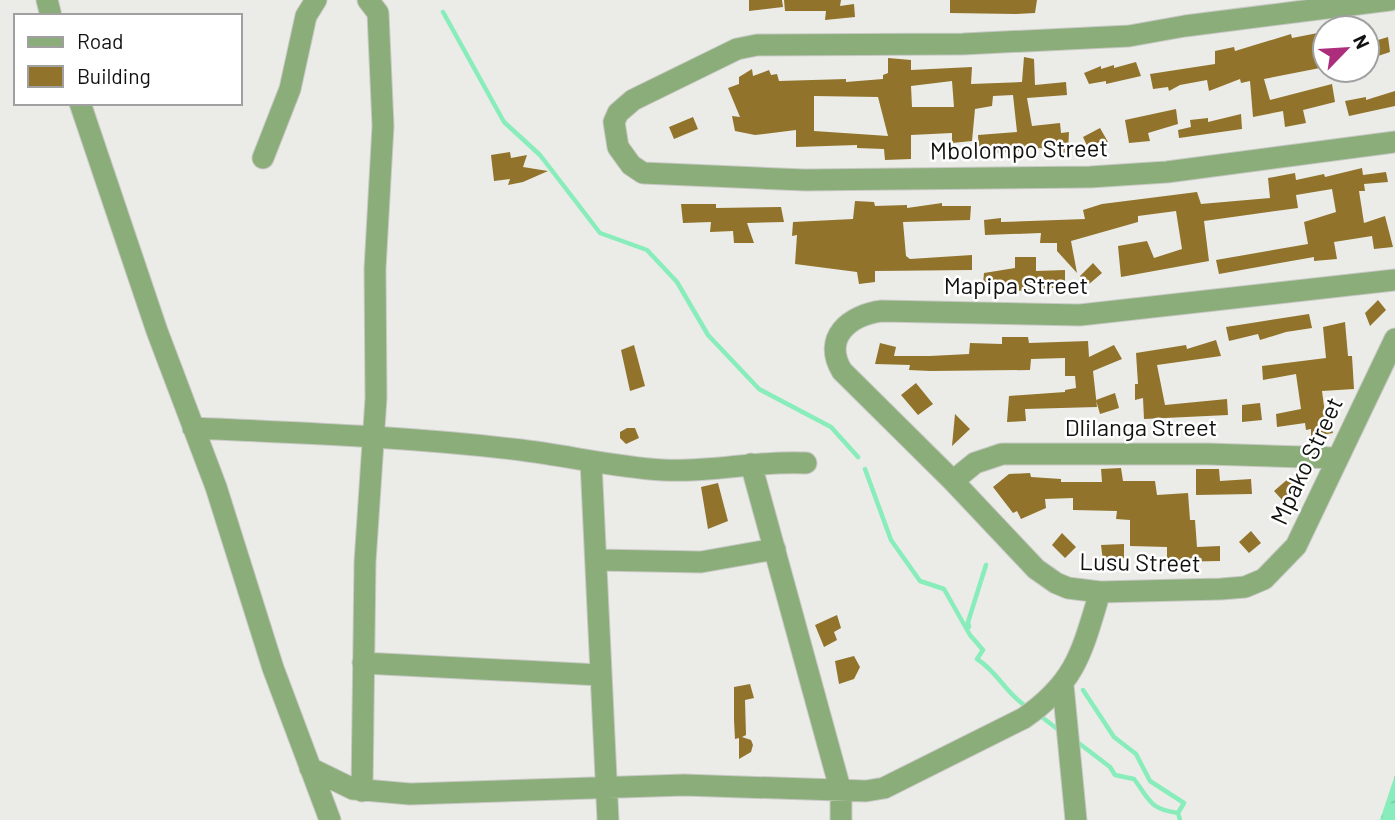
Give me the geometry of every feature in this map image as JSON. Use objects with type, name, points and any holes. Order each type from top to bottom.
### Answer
[{"type":"street","points":[[263,158],[290,89],[306,16],[316,0]]},
{"type":"street","points":[[362,791],[363,663],[376,398],[375,269],[383,81],[378,13],[368,0]]},
{"type":"street","name":"Mbolompo Street","points":[[1390,0],[1185,26],[1129,36],[963,44],[757,45],[737,49],[642,95],[618,113],[614,122],[618,147],[631,165],[643,173],[805,180],[1090,177],[1167,172],[1395,142]]},
{"type":"street","points":[[80,105],[216,487],[273,667],[330,820]]},
{"type":"street","name":"Mapipa Street","points":[[953,481],[837,364],[834,341],[845,325],[872,312],[901,310],[1080,315],[1395,279]]},
{"type":"street","name":"Mpako Street","points":[[1245,587],[1264,579],[1296,546],[1318,506],[1395,339]]},
{"type":"street","points":[[193,428],[373,436],[691,472],[751,464],[806,464]]},
{"type":"street","name":"Dlilanga Street","points":[[953,481],[975,463],[1002,454],[1206,454],[1338,458]]},
{"type":"street","points":[[591,462],[600,675],[609,786],[608,820]]},
{"type":"street","points":[[751,464],[841,792],[841,820]]},
{"type":"street","name":"Lusu Street","points":[[953,481],[1036,569],[1068,588],[1100,592],[1245,587]]},
{"type":"street","points":[[597,560],[701,562],[775,549]]},
{"type":"street","points":[[310,768],[339,785],[362,791],[410,794],[684,785],[841,792],[884,788],[1024,718],[1063,685],[1080,656],[1100,592]]},
{"type":"street","points":[[363,663],[600,675]]},
{"type":"street","points":[[1063,685],[1076,820]]},
{"type":"water","points":[[1395,775],[1395,820],[1380,820]]},
{"type":"building","points":[[749,0],[782,0],[783,7],[749,11]]},
{"type":"building","points":[[784,0],[841,0],[840,6],[854,4],[855,17],[825,20],[826,11],[785,11]]},
{"type":"building","points":[[950,0],[1037,0],[1035,13],[1016,14],[950,13]]},
{"type":"building","points":[[1291,34],[1292,38],[1311,34],[1311,70],[1264,79],[1270,100],[1332,84],[1335,102],[1303,110],[1306,123],[1285,127],[1283,111],[1253,117],[1250,81],[1241,83],[1240,79],[1209,91],[1207,80],[1180,85],[1169,91],[1168,87],[1153,89],[1150,74],[1215,64],[1215,51],[1234,47],[1235,51]]},
{"type":"building","points":[[1388,37],[1390,52],[1381,55],[1381,39]]},
{"type":"building","points":[[1024,57],[1034,59],[1035,85],[1066,82],[1067,95],[1027,98],[1032,126],[1060,123],[1061,133],[1069,132],[1068,152],[1056,154],[1056,150],[1040,148],[994,154],[995,150],[979,151],[978,135],[1017,132],[1013,95],[993,96],[992,106],[975,109],[972,141],[952,143],[952,133],[911,135],[911,159],[885,160],[884,149],[857,148],[857,145],[796,147],[796,130],[755,135],[735,131],[732,116],[740,117],[728,88],[739,84],[739,77],[752,69],[753,76],[769,70],[771,75],[777,74],[779,81],[846,79],[846,82],[883,79],[883,75],[888,73],[888,58],[911,60],[911,70],[972,67],[971,84],[1022,82]],"holes":[[[952,81],[954,107],[912,107],[911,86]],[[814,96],[878,97],[888,136],[814,131]]]},
{"type":"building","points":[[1136,62],[1141,76],[1106,84],[1106,81],[1089,84],[1084,73],[1101,66],[1101,69],[1114,65],[1114,68]]},
{"type":"building","points":[[1395,91],[1395,106],[1349,116],[1345,101],[1366,97],[1366,100]]},
{"type":"building","points":[[1176,109],[1178,124],[1148,133],[1150,141],[1129,143],[1125,120]]},
{"type":"building","points":[[1241,114],[1242,129],[1179,138],[1178,130],[1191,127],[1190,120],[1208,118],[1208,122]]},
{"type":"building","points":[[693,117],[698,129],[674,139],[669,127]]},
{"type":"building","points":[[1100,128],[1108,142],[1090,152],[1083,137]]},
{"type":"building","points":[[510,152],[511,158],[527,155],[523,167],[548,171],[523,182],[508,185],[510,179],[494,181],[491,155]]},
{"type":"building","points":[[1362,168],[1363,175],[1386,172],[1388,182],[1364,184],[1365,191],[1359,191],[1364,223],[1385,216],[1393,247],[1374,249],[1372,236],[1334,242],[1337,259],[1314,261],[1314,257],[1219,274],[1216,260],[1308,244],[1304,222],[1336,212],[1332,189],[1296,195],[1298,208],[1204,221],[1209,261],[1121,277],[1118,246],[1147,241],[1154,258],[1182,249],[1176,211],[1138,216],[1138,222],[1071,241],[1077,273],[1057,251],[1057,243],[1040,243],[1041,233],[985,235],[984,220],[1001,218],[1001,222],[1085,219],[1083,210],[1102,204],[1197,192],[1201,204],[1270,198],[1268,178],[1295,173],[1296,180],[1324,174],[1325,177]]},
{"type":"building","points":[[855,201],[874,202],[875,206],[907,205],[907,208],[942,203],[942,206],[971,206],[970,220],[903,222],[906,256],[910,259],[972,255],[972,270],[875,271],[875,282],[859,284],[857,272],[795,264],[797,235],[792,236],[793,222],[853,219]]},
{"type":"building","points":[[681,204],[716,204],[716,208],[781,207],[784,222],[747,223],[754,243],[734,243],[733,231],[710,232],[711,222],[683,223]]},
{"type":"building","points":[[1015,257],[1036,257],[1036,271],[1065,270],[1065,287],[1015,291],[1015,285],[983,284],[984,273],[1015,268]]},
{"type":"building","points":[[1093,263],[1102,273],[1088,285],[1080,276]]},
{"type":"building","points":[[1378,300],[1386,310],[1370,326],[1365,313]]},
{"type":"building","points":[[1309,314],[1312,328],[1260,340],[1258,334],[1229,341],[1226,327]]},
{"type":"building","points":[[1345,322],[1348,356],[1352,356],[1354,389],[1322,391],[1326,421],[1329,420],[1333,433],[1311,437],[1311,429],[1306,430],[1305,423],[1277,427],[1276,414],[1301,409],[1296,374],[1263,380],[1262,366],[1326,358],[1323,327]]},
{"type":"building","points":[[1002,337],[1028,337],[1029,343],[1088,341],[1089,357],[1114,345],[1122,359],[1093,371],[1097,407],[1025,409],[1026,421],[1007,422],[1009,396],[1065,392],[1076,388],[1075,376],[1065,376],[1065,358],[1031,359],[1030,370],[930,371],[909,370],[910,365],[875,364],[880,343],[896,347],[894,356],[930,356],[969,354],[970,343],[1002,344]]},
{"type":"building","points":[[1216,340],[1221,356],[1157,365],[1165,405],[1227,399],[1228,415],[1144,419],[1143,398],[1135,400],[1135,384],[1138,384],[1136,353],[1186,345],[1187,349]]},
{"type":"building","points":[[634,345],[645,386],[630,391],[621,350]]},
{"type":"building","points":[[916,383],[933,404],[918,415],[901,395]]},
{"type":"building","points":[[1115,393],[1119,408],[1100,414],[1096,400]]},
{"type":"building","points":[[1260,403],[1262,420],[1242,422],[1242,405]]},
{"type":"building","points":[[955,414],[970,429],[952,446]]},
{"type":"building","points":[[635,428],[639,438],[626,444],[620,438],[620,432]]},
{"type":"building","points":[[1121,468],[1123,481],[1155,481],[1157,495],[1188,493],[1190,520],[1195,520],[1197,547],[1220,546],[1220,561],[1167,562],[1167,547],[1130,546],[1130,520],[1116,519],[1117,511],[1073,510],[1073,498],[1045,499],[1046,508],[1021,519],[1017,511],[1013,513],[993,487],[1009,474],[1030,473],[1031,477],[1061,479],[1061,482],[1102,482],[1101,469]]},
{"type":"building","points":[[1196,469],[1219,469],[1220,481],[1251,479],[1252,494],[1196,495]]},
{"type":"building","points":[[1289,478],[1298,489],[1284,502],[1274,491]]},
{"type":"building","points":[[718,483],[728,521],[708,529],[701,487]]},
{"type":"building","points":[[1251,531],[1261,543],[1249,553],[1239,542]]},
{"type":"building","points":[[1062,533],[1076,547],[1065,558],[1052,545]]},
{"type":"building","points":[[1124,544],[1124,558],[1103,561],[1101,545]]},
{"type":"building","points":[[837,615],[841,628],[834,632],[837,640],[824,647],[815,625]]},
{"type":"building","points":[[854,656],[860,667],[854,679],[839,684],[835,661]]},
{"type":"building","points":[[750,684],[754,698],[745,700],[746,735],[742,737],[751,740],[753,745],[751,752],[739,759],[739,738],[735,739],[734,687]]},
{"type":"waterway","points":[[443,12],[504,122],[540,155],[600,233],[647,250],[677,282],[708,335],[759,389],[831,427],[858,457]]},
{"type":"waterway","points":[[865,469],[891,540],[920,581],[944,589],[970,635],[983,650],[977,659],[1027,707]]},
{"type":"waterway","points":[[969,627],[968,622],[986,565]]},
{"type":"waterway","points":[[1083,690],[1114,737],[1136,754],[1150,781],[1184,803],[1178,813]]},
{"type":"waterway","points":[[1038,714],[1056,728]]},
{"type":"waterway","points":[[1076,741],[1110,767],[1115,775],[1134,779],[1156,806],[1178,813]]},
{"type":"waterway","points":[[1178,813],[1180,820]]}]
